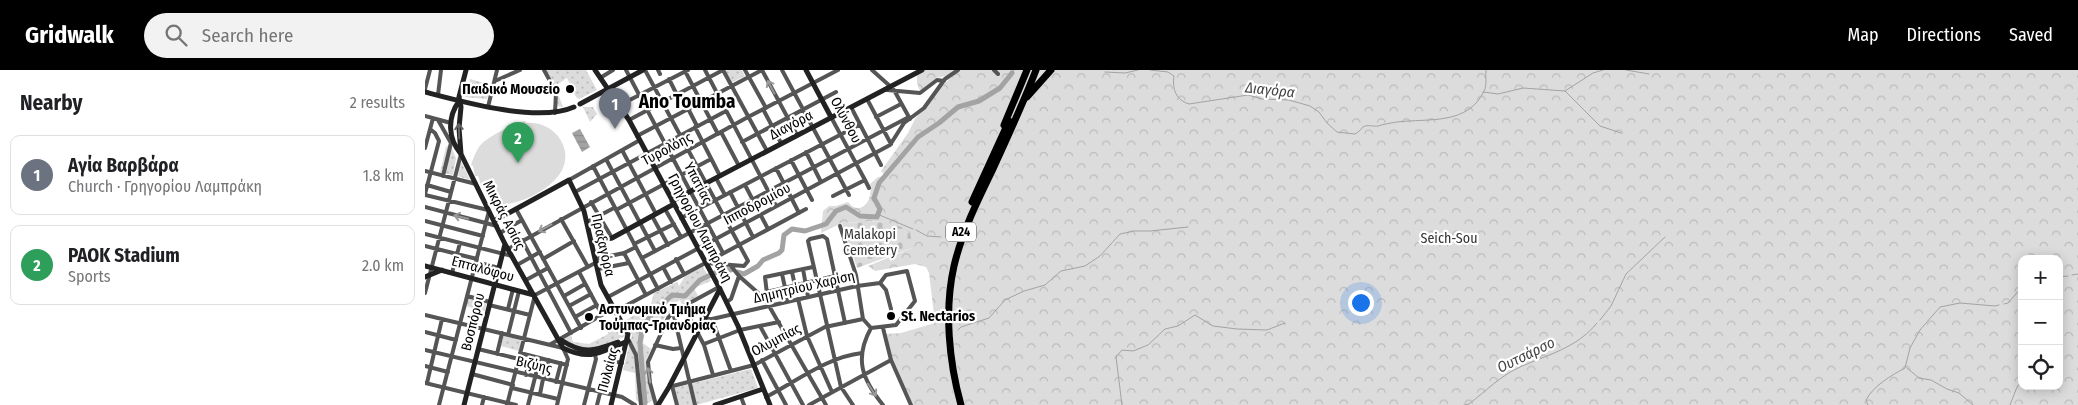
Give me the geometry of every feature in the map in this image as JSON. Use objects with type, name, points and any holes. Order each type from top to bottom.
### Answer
[{"type":"highway","name":"Α24","points":[[956,405],[946,338],[949,276],[953,255],[969,210],[1029,70]]},
{"type":"highway","name":"Α24","points":[[961,405],[953,363],[949,318],[950,291],[954,266],[972,214],[1024,101],[1036,70]]},
{"type":"highway","points":[[1024,101],[1051,70]]},
{"type":"street","points":[[430,70],[425,91],[438,96],[488,107],[537,113],[555,113],[575,107]]},
{"type":"street","points":[[438,96],[441,70]]},
{"type":"street","points":[[443,176],[451,144],[449,135],[451,123],[455,107],[459,101],[466,70]]},
{"type":"street","points":[[488,107],[497,70]]},
{"type":"street","points":[[495,81],[511,72],[521,70]]},
{"type":"street","points":[[545,70],[556,92],[555,113]]},
{"type":"street","name":"Γρηγορίου Λαμπράκη","points":[[595,70],[629,120],[727,302],[770,405]]},
{"type":"street","points":[[600,78],[613,70]]},
{"type":"street","name":"Υπατίας","points":[[626,70],[723,253]]},
{"type":"street","points":[[580,104],[644,70],[748,263],[744,266],[706,263]]},
{"type":"street","points":[[705,70],[776,206]]},
{"type":"street","points":[[629,120],[723,70],[767,151]]},
{"type":"street","points":[[745,70],[781,143]]},
{"type":"street","points":[[425,207],[486,223],[496,223],[516,209],[622,150],[656,126],[762,70],[797,135]]},
{"type":"street","points":[[782,70],[849,196]]},
{"type":"street","name":"Ολύνθου","points":[[806,70],[869,188]]},
{"type":"street","name":"Τυρολόης","points":[[506,247],[838,70]]},
{"type":"street","points":[[872,70],[890,89],[910,118]]},
{"type":"street","name":"Διαγόρα","points":[[592,242],[612,238],[654,215],[690,192],[831,116],[890,89],[922,70]]},
{"type":"street","points":[[867,99],[891,144],[903,125],[926,107],[944,80],[958,70]]},
{"type":"street","points":[[620,105],[684,71],[739,166]]},
{"type":"street","points":[[669,79],[689,110],[718,177],[753,237]]},
{"type":"street","points":[[890,89],[919,93],[937,80],[944,80]]},
{"type":"street","points":[[743,142],[837,92]]},
{"type":"street","name":"Μικράς Ασίας","points":[[459,101],[461,106],[459,128],[461,154],[506,247],[526,280],[529,290]]},
{"type":"street","points":[[876,117],[901,104]]},
{"type":"street","points":[[851,107],[881,165]]},
{"type":"street","points":[[575,192],[726,111]]},
{"type":"street","points":[[425,116],[451,123]]},
{"type":"street","points":[[425,148],[433,118]]},
{"type":"street","points":[[641,258],[848,148],[910,118]]},
{"type":"street","points":[[425,293],[427,278],[432,268],[461,154],[438,120]]},
{"type":"street","points":[[681,218],[859,124]]},
{"type":"street","points":[[428,132],[435,133],[439,141],[425,194],[489,211],[439,405]]},
{"type":"street","points":[[439,141],[449,135]]},
{"type":"street","name":"Ιπποδρομίου","points":[[608,297],[891,144]]},
{"type":"street","points":[[622,150],[645,194],[667,245]]},
{"type":"street","points":[[806,152],[821,182]]},
{"type":"street","points":[[587,222],[630,202],[711,158]]},
{"type":"street","points":[[606,159],[655,251]]},
{"type":"street","points":[[791,160],[812,200]]},
{"type":"street","points":[[593,166],[658,289]]},
{"type":"street","points":[[775,168],[799,213]]},
{"type":"street","points":[[425,171],[475,184]]},
{"type":"street","name":"Πραξαγόρα","points":[[569,180],[587,222],[601,285],[627,331],[628,340]]},
{"type":"street","points":[[833,196],[865,180]]},
{"type":"street","points":[[427,185],[451,192]]},
{"type":"street","points":[[745,185],[768,229]]},
{"type":"street","points":[[591,202],[612,238]]},
{"type":"street","points":[[665,208],[681,238]]},
{"type":"street","points":[[516,209],[581,328]]},
{"type":"street","points":[[550,344],[603,315],[646,296],[806,209]]},
{"type":"street","points":[[561,219],[588,267]]},
{"type":"street","points":[[500,232],[522,220]]},
{"type":"street","points":[[425,221],[483,236]]},
{"type":"street","points":[[508,404],[535,295],[588,267],[596,260],[624,253],[648,237],[674,224]]},
{"type":"street","points":[[840,226],[855,270],[863,319],[871,328],[897,325],[915,301],[907,271],[885,275],[881,283],[886,290],[891,309]]},
{"type":"street","points":[[425,240],[426,234],[512,256]]},
{"type":"street","points":[[845,323],[827,239],[823,236],[810,239],[808,241],[813,267],[834,360],[841,387],[853,405]]},
{"type":"street","points":[[522,240],[571,333]]},
{"type":"street","points":[[543,259],[574,241]]},
{"type":"street","points":[[452,273],[460,243]]},
{"type":"street","points":[[425,246],[499,268]]},
{"type":"street","name":"Βοσπόρου","points":[[464,405],[502,254],[506,247]]},
{"type":"street","points":[[517,265],[540,252]]},
{"type":"street","points":[[624,253],[646,296]]},
{"type":"street","points":[[676,259],[685,274]]},
{"type":"street","points":[[598,269],[629,263]]},
{"type":"street","name":"Επταλόφου","points":[[425,266],[519,291],[529,290],[535,295]]},
{"type":"street","points":[[731,266],[739,276],[765,299],[826,405]]},
{"type":"street","points":[[663,267],[671,282]]},
{"type":"street","points":[[765,299],[767,292],[765,277],[813,267]]},
{"type":"street","points":[[526,280],[548,268]]},
{"type":"street","points":[[803,269],[808,296]]},
{"type":"street","points":[[427,278],[442,270]]},
{"type":"street","points":[[579,272],[603,315]]},
{"type":"street","points":[[792,272],[795,286]]},
{"type":"street","points":[[782,274],[788,301]]},
{"type":"street","points":[[727,302],[731,298],[739,276]]},
{"type":"street","points":[[767,292],[835,276]]},
{"type":"street","name":"Δημητρίου Χαρίση","points":[[704,319],[712,319],[837,290],[881,283]]},
{"type":"street","points":[[564,296],[585,284]]},
{"type":"street","points":[[657,405],[647,364],[668,317],[673,312],[719,288]]},
{"type":"street","points":[[657,405],[671,386],[719,288]]},
{"type":"street","points":[[508,309],[513,289]]},
{"type":"street","points":[[509,334],[519,291]]},
{"type":"street","points":[[569,306],[591,294]]},
{"type":"street","points":[[535,295],[568,359],[557,405]]},
{"type":"street","points":[[467,296],[530,315]]},
{"type":"street","points":[[798,299],[807,336],[832,392]]},
{"type":"street","points":[[533,304],[535,302],[540,304]]},
{"type":"street","points":[[575,317],[597,305]]},
{"type":"street","points":[[684,307],[704,344],[713,375]]},
{"type":"street","points":[[673,312],[695,405]]},
{"type":"street","points":[[425,314],[550,344],[579,354],[595,355],[628,340]]},
{"type":"street","points":[[442,318],[426,383],[516,405]]},
{"type":"street","points":[[712,319],[731,370]]},
{"type":"street","name":"Ολυμπίας","points":[[671,386],[754,365],[826,326],[863,319]]},
{"type":"street","points":[[704,344],[740,330],[779,322]]},
{"type":"street","points":[[760,326],[803,405]]},
{"type":"street","points":[[871,328],[865,340],[862,353],[863,374],[883,405]]},
{"type":"street","points":[[883,328],[891,360],[911,405]]},
{"type":"street","points":[[425,332],[456,340]]},
{"type":"street","points":[[497,354],[502,333]]},
{"type":"street","points":[[559,339],[574,348],[589,351],[628,340]]},
{"type":"street","points":[[628,340],[636,355],[641,405]]},
{"type":"street","name":"Πυλαίας","points":[[611,405],[628,340]]},
{"type":"street","points":[[655,345],[673,349],[681,348]]},
{"type":"street","points":[[478,349],[519,359]]},
{"type":"street","name":"Βιζύης","points":[[425,350],[624,398],[635,405]]},
{"type":"street","points":[[597,405],[609,350]]},
{"type":"street","points":[[520,353],[567,365]]},
{"type":"street","points":[[766,397],[834,360],[862,353]]},
{"type":"street","points":[[584,405],[596,359],[595,355]]},
{"type":"street","points":[[526,375],[530,356]]},
{"type":"street","points":[[528,405],[540,358]]},
{"type":"street","points":[[540,394],[549,360]]},
{"type":"street","points":[[608,360],[622,364]]},
{"type":"street","points":[[762,360],[786,405]]},
{"type":"street","points":[[809,405],[891,360]]},
{"type":"street","points":[[556,382],[561,363]]},
{"type":"street","points":[[425,366],[448,372]]},
{"type":"street","points":[[472,374],[559,399]]},
{"type":"street","points":[[671,386],[677,405]]},
{"type":"street","points":[[715,405],[734,402],[741,397],[763,389]]},
{"type":"street","points":[[482,405],[484,397]]},
{"type":"street","points":[[741,397],[744,405]]},
{"type":"street","points":[[491,405],[492,399]]},
{"type":"green space","points":[[546,70],[586,70],[597,90],[579,99],[576,97],[567,78],[555,86],[563,107],[557,106],[557,94]]},
{"type":"green space","points":[[742,70],[745,76],[731,83],[725,71]]},
{"type":"green space","name":"Seich-Sou","points":[[917,70],[2078,70],[2078,405],[913,405],[892,361],[886,334],[901,333],[935,323],[929,273],[926,267],[915,264],[875,271],[868,266],[912,248],[883,221],[842,223],[821,233],[823,211],[829,206],[848,202],[857,208],[865,205],[870,195],[870,184],[878,177],[886,176],[881,171],[908,133],[915,119],[941,87],[955,74],[936,78],[920,91],[917,83]]},
{"type":"green space","points":[[470,79],[491,85],[487,99],[465,97]]},
{"type":"green space","points":[[583,107],[593,107],[597,114],[590,122]]},
{"type":"green space","points":[[525,121],[526,123],[543,125],[557,135],[565,150],[563,168],[551,184],[542,191],[509,204],[490,203],[491,199],[486,196],[488,193],[481,185],[478,176],[475,176],[473,166],[471,165],[475,155],[482,143],[487,139]]},
{"type":"green space","points":[[450,144],[456,158],[453,175],[440,172],[446,147]]},
{"type":"green space","points":[[462,163],[470,180],[458,176]]},
{"type":"green space","name":"Malakopi Cemetery","points":[[883,221],[907,229],[911,237],[912,248],[857,268],[842,223]]},
{"type":"green space","points":[[703,267],[711,281],[694,288],[698,296],[682,305],[680,300],[673,304],[671,302],[667,304],[670,311],[663,320],[653,323],[647,333],[645,333],[643,343],[651,349],[647,359],[653,400],[642,403],[636,400],[635,373],[623,370],[632,335],[625,321],[637,313],[638,308],[650,307],[654,293],[677,282],[679,286],[685,276]]},
{"type":"green space","points":[[468,298],[487,302],[485,311],[466,306]]},
{"type":"green space","points":[[613,325],[616,329],[623,329],[626,336],[602,345],[586,348],[571,345],[564,339],[571,335],[573,342],[589,344],[608,334],[608,327]]},
{"type":"green space","points":[[503,336],[521,340],[519,351],[501,346]]},
{"type":"green space","points":[[751,369],[758,388],[696,405],[678,405],[674,388]]},
{"type":"shaded area","points":[[580,129],[590,147],[582,152],[572,133]]},
{"type":"waterway","name":"Διαγόρα","points":[[1105,72],[1125,73],[1138,70]]},
{"type":"waterway","name":"Διαγόρα","points":[[1150,70],[1168,72],[1174,76],[1174,85],[1178,97],[1189,104],[1248,95],[1262,99],[1289,100],[1310,106],[1319,112],[1337,132],[1355,134],[1366,126],[1435,120],[1459,115],[1478,101],[1485,89],[1486,70]]},
{"type":"waterway","points":[[1483,92],[1498,94],[1523,88],[1565,91],[1593,73],[1603,70]]},
{"type":"waterway","points":[[1626,70],[1649,74]]},
{"type":"waterway","points":[[738,272],[744,274],[758,266],[763,260],[779,253],[782,250],[784,235],[792,229],[805,231],[826,224],[836,211],[846,207],[860,216],[877,217],[880,209],[874,198],[879,183],[918,137],[958,107],[979,101],[1000,88],[1012,73]]},
{"type":"waterway","points":[[1565,91],[1600,126],[1621,133]]},
{"type":"waterway","points":[[877,214],[913,229]]},
{"type":"waterway","points":[[958,330],[961,327],[989,318],[1005,300],[1024,291],[1045,285],[1061,271],[1085,266],[1100,256],[1120,234],[1134,231],[1188,227]]},
{"type":"waterway","points":[[916,230],[927,236],[941,237]]},
{"type":"waterway","name":"Ουτσάρσο","points":[[1600,320],[1611,306],[1626,274],[1665,237]]},
{"type":"waterway","points":[[645,403],[640,343],[642,329],[651,315],[672,295],[685,296],[700,280],[723,269],[731,270]]},
{"type":"waterway","points":[[2072,275],[2078,274]]},
{"type":"waterway","points":[[2063,277],[2068,276]]},
{"type":"waterway","points":[[2004,304],[2008,303],[2018,292]]},
{"type":"waterway","points":[[1868,405],[1866,400],[1873,390],[1905,368],[1910,348],[1920,330],[1940,307],[1960,303],[1999,305]]},
{"type":"waterway","points":[[1122,405],[1116,357],[1122,350],[1133,351],[1148,345],[1165,329],[1178,326],[1195,315],[1213,326],[1237,329],[1267,330],[1285,323]]},
{"type":"waterway","name":"Ουτσάρσο","points":[[1464,405],[1469,404],[1500,379],[1520,367],[1571,345],[1589,332],[1597,323]]},
{"type":"waterway","points":[[1907,368],[1919,378],[1931,380],[1959,393],[1973,405]]},
{"type":"waterway","points":[[2010,405],[2018,386]]},
{"type":"place","name":"Παιδικό Μουσείο","points":[[570,89]]},
{"type":"place","name":"Αγία Βαρβάρα","points":[[615,129]]},
{"type":"place","name":"PAOK Stadium","points":[[518,163]]},
{"type":"place","name":"St. Nectarios","points":[[891,316]]},
{"type":"place","name":"Αστυνομικό Τμήμα Τούμπας-Τριανδρίας","points":[[589,317]]},
{"type":"district","name":"Ano Toumba","points":[[687,101]]}]
